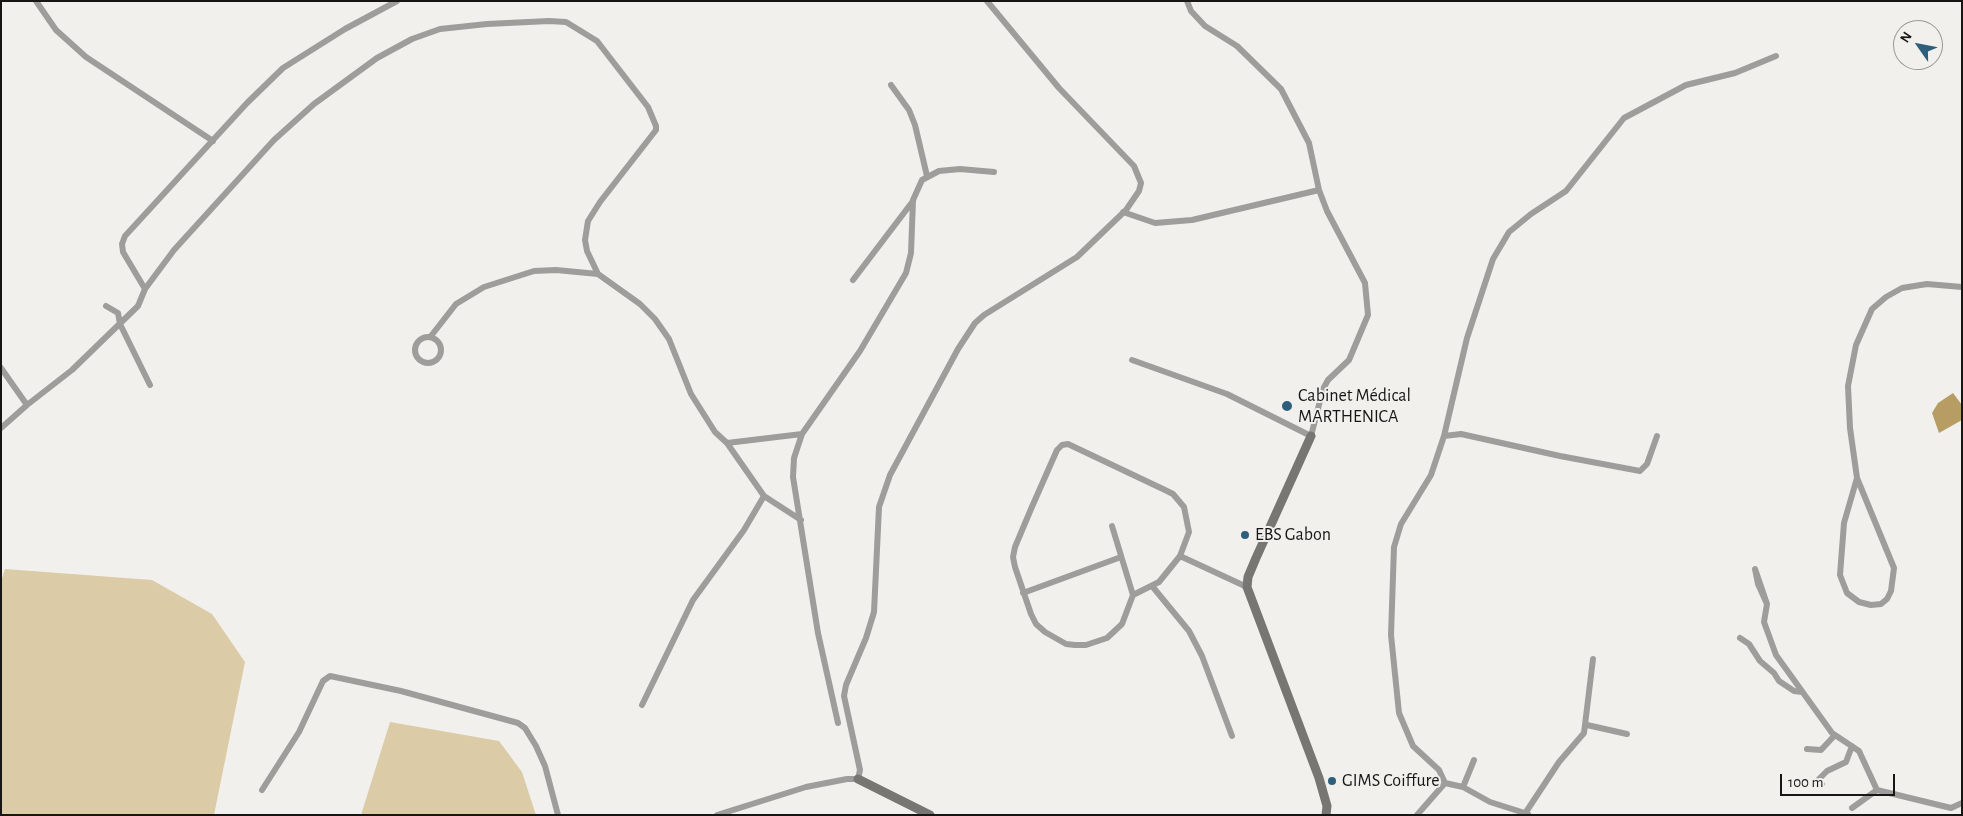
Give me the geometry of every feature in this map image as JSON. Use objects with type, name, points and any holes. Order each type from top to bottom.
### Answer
[{"type":"street","points":[[36,1],[56,30],[86,57],[213,140]]},
{"type":"street","points":[[145,289],[123,252],[122,244],[126,236],[213,140],[283,68],[346,29],[397,1]]},
{"type":"street","points":[[858,779],[860,770],[844,696],[874,612],[879,507],[890,475],[958,348],[975,323],[984,315],[1077,258],[1123,212],[1140,191],[1141,182],[1137,171],[1059,88],[987,1]]},
{"type":"street","points":[[1187,1],[1191,11],[1205,26],[1237,46],[1282,89],[1309,143],[1319,190],[1327,211],[1365,283],[1368,316],[1349,360],[1328,380],[1323,389],[1311,436],[1256,558],[1248,577],[1247,587],[1319,778],[1327,806],[1326,815]]},
{"type":"street","points":[[1,428],[72,370],[138,306],[145,289],[174,250],[274,140],[314,104],[377,58],[412,39],[440,29],[487,24],[566,22],[597,41],[655,118],[656,130],[600,202],[588,221],[585,240],[587,251],[598,274],[640,304],[655,319],[669,339],[702,414],[715,432],[727,443],[764,496],[801,520]]},
{"type":"street","points":[[1445,783],[1439,770],[1414,746],[1400,718],[1392,655],[1392,564],[1396,534],[1426,487],[1444,436],[1467,338],[1493,259],[1509,232],[1531,214],[1566,192],[1624,118],[1686,85],[1735,74],[1776,56]]},
{"type":"street","points":[[891,85],[909,110],[915,124],[926,176]]},
{"type":"street","points":[[838,724],[818,633],[792,469],[802,434],[860,351],[906,273],[911,253],[914,200],[926,176],[939,171],[960,169],[994,172]]},
{"type":"street","points":[[1123,212],[1155,223],[1192,220],[1319,190]]},
{"type":"street","points":[[854,280],[914,200]]},
{"type":"street","points":[[431,336],[456,304],[484,287],[534,271],[556,270],[598,274]]},
{"type":"street","points":[[1857,478],[1844,523],[1840,574],[1847,593],[1859,602],[1871,606],[1880,604],[1887,599],[1891,591],[1894,568],[1857,478],[1850,428],[1848,386],[1856,345],[1868,316],[1876,304],[1902,288],[1927,284],[1962,288]]},
{"type":"street","points":[[106,306],[118,313],[120,324],[150,385]]},
{"type":"street","points":[[424,336],[431,336],[437,339],[441,345],[442,352],[438,359],[426,363],[419,360],[415,354],[415,347],[418,340],[424,336]]},
{"type":"street","points":[[1132,360],[1234,397],[1311,436]]},
{"type":"street","points":[[1,368],[27,405]]},
{"type":"street","points":[[727,443],[802,434]]},
{"type":"street","points":[[1444,436],[1461,434],[1560,456],[1640,471],[1647,464],[1657,436]]},
{"type":"street","points":[[1112,526],[1133,595],[1122,624],[1115,633],[1096,642],[1075,645],[1056,639],[1036,624],[1023,593],[1013,557],[1015,546],[1057,450],[1065,444],[1080,448],[1165,490],[1180,500],[1186,515],[1189,532],[1180,556],[1170,569],[1152,586],[1133,595]]},
{"type":"street","points":[[642,705],[693,600],[744,530],[764,496]]},
{"type":"street","points":[[1180,556],[1247,587]]},
{"type":"street","points":[[1023,593],[1121,557]]},
{"type":"street","points":[[1152,586],[1189,631],[1202,656],[1232,736]]},
{"type":"street","points":[[1767,604],[1764,622],[1776,655],[1835,735],[1859,751],[1877,790],[1951,811],[1962,803]]},
{"type":"street","points":[[1740,638],[1749,644],[1760,661],[1774,673],[1779,681],[1794,691],[1802,692]]},
{"type":"street","points":[[1445,783],[1462,787],[1490,802],[1527,813],[1559,762],[1580,740],[1587,725],[1592,659]]},
{"type":"street","points":[[262,790],[299,732],[323,681],[330,676],[401,691],[518,723],[525,728],[545,766],[558,815]]},
{"type":"street","points":[[1587,725],[1627,734]]},
{"type":"street","points":[[1807,749],[1821,750],[1835,735]]},
{"type":"street","points":[[1822,784],[1818,780],[1827,771],[1846,762],[1852,746]]},
{"type":"street","points":[[1462,787],[1474,760]]},
{"type":"street","points":[[717,815],[806,787],[847,779],[858,779],[930,815]]},
{"type":"street","points":[[1417,815],[1445,783]]},
{"type":"street","points":[[1852,808],[1877,790]]},
{"type":"shaded area","points":[[1953,393],[1962,405],[1962,420],[1939,433],[1932,413],[1938,403]]},
{"type":"shaded area","points":[[5,569],[152,580],[212,614],[245,662],[214,815],[1,815],[1,581]]},
{"type":"shaded area","points":[[390,722],[499,741],[522,772],[536,815],[361,815]]},
{"type":"place","name":"Cabinet Médical MARTHENICA","points":[[1287,406]]},
{"type":"place","name":"EBS Gabon","points":[[1245,535]]},
{"type":"place","name":"GIMS Coiffure","points":[[1332,781]]}]
